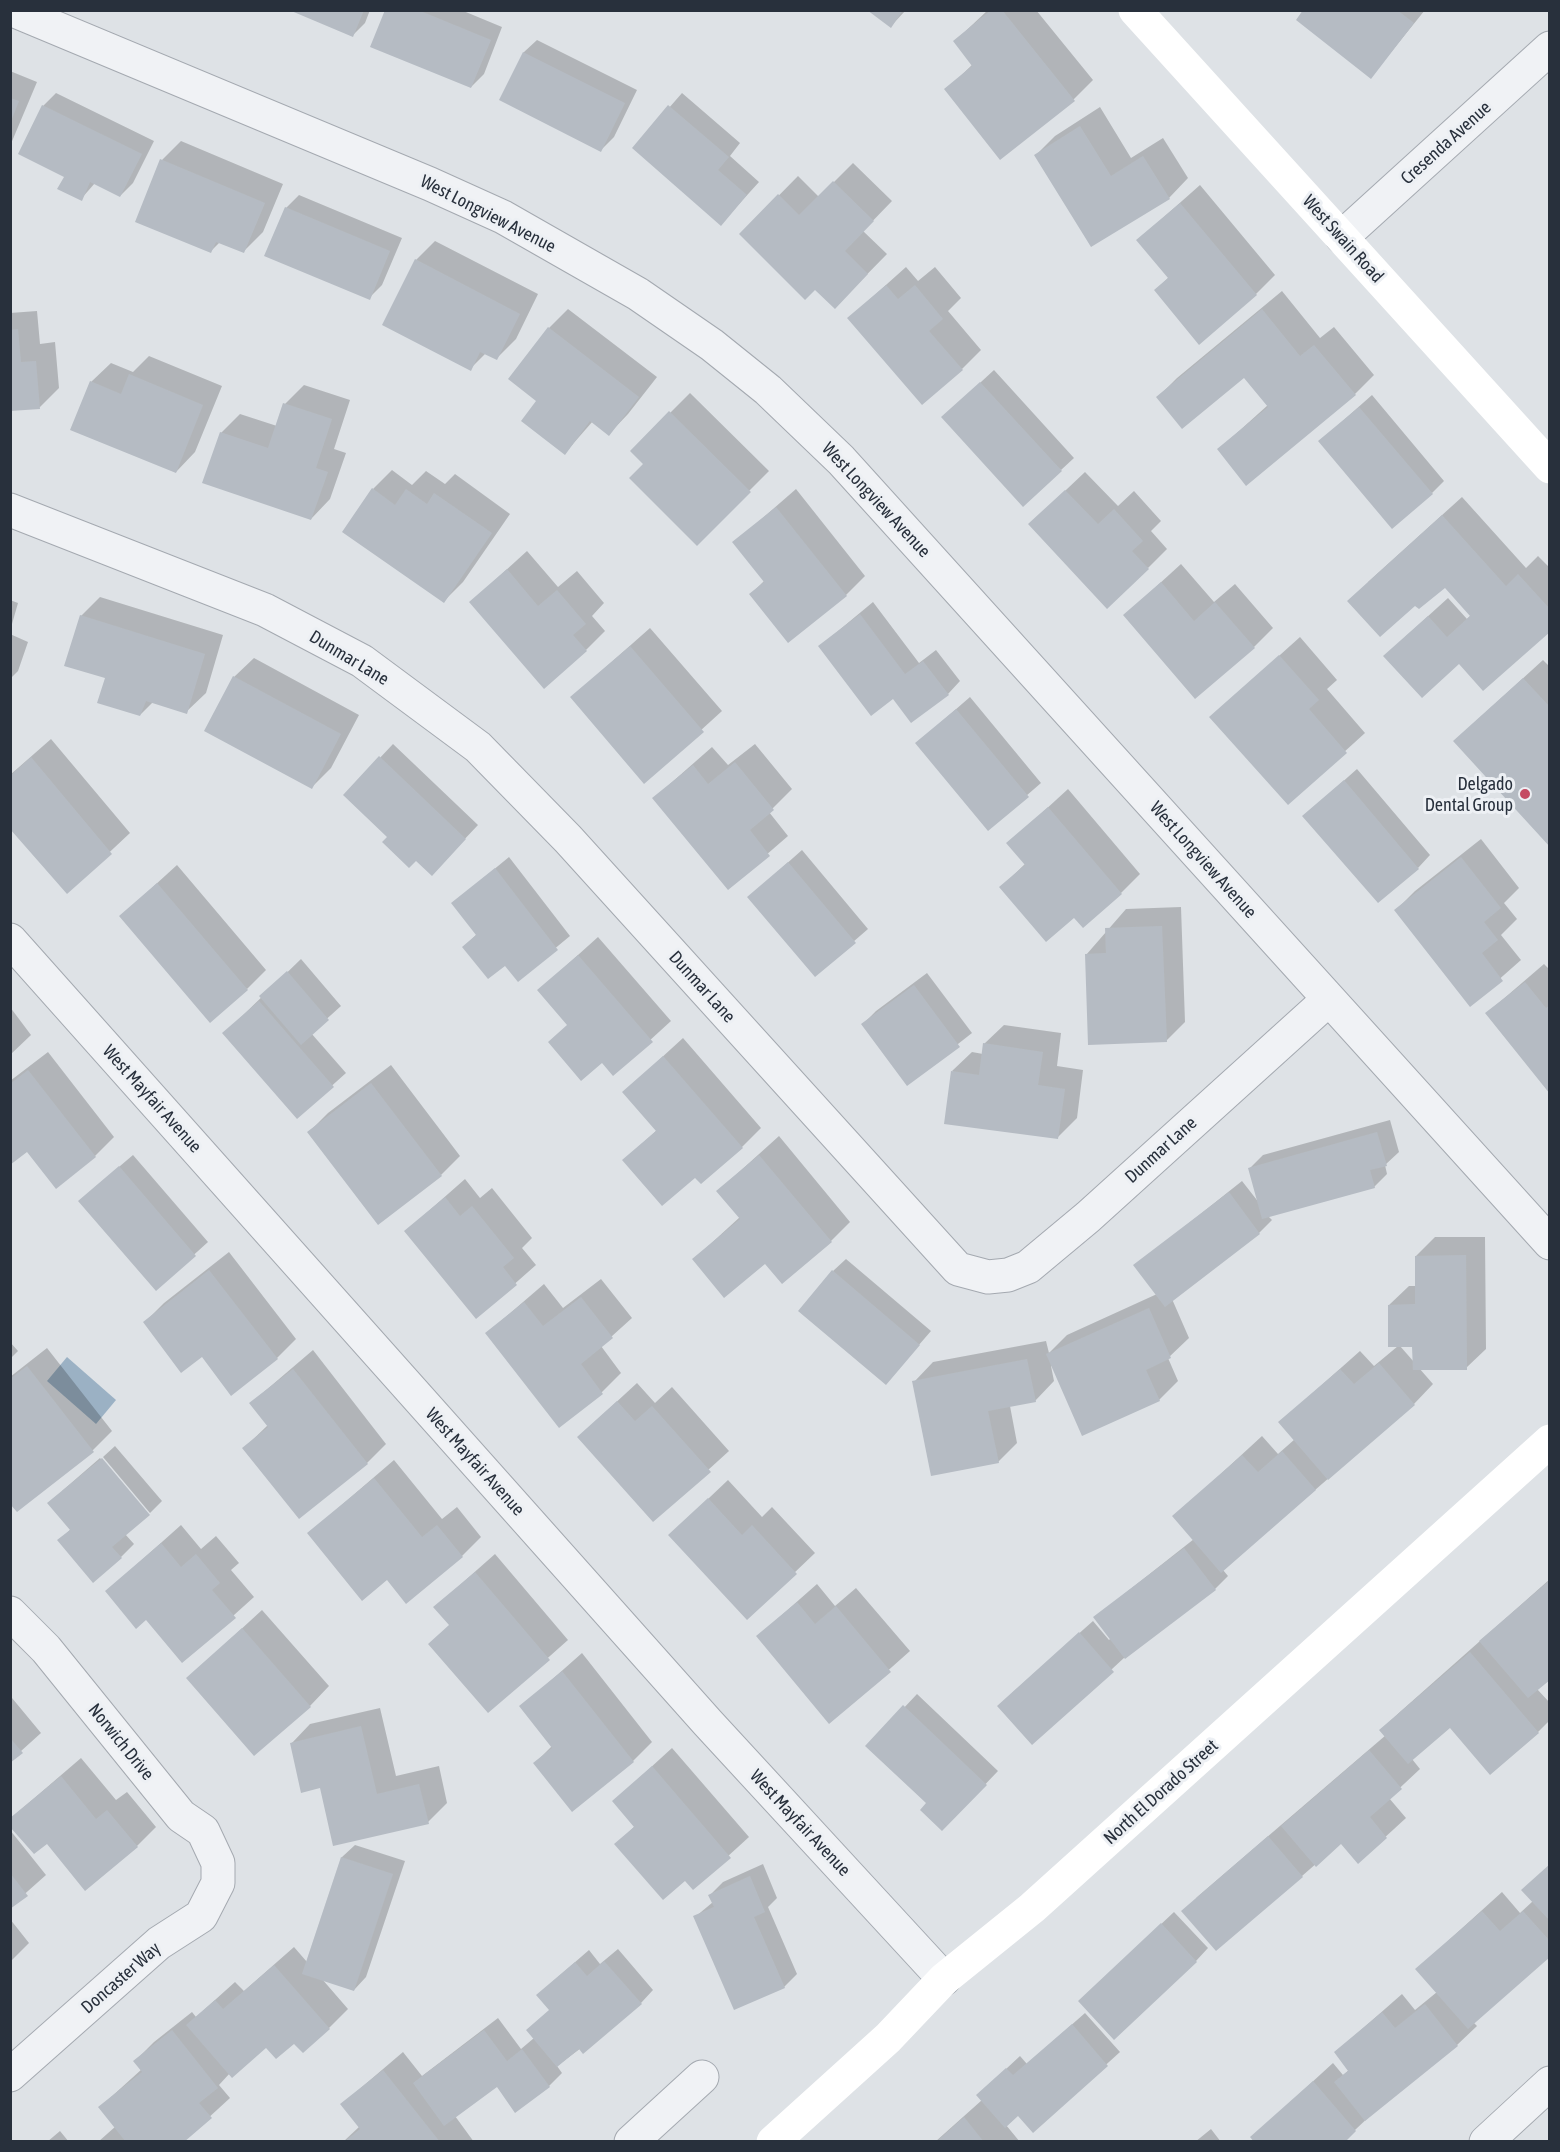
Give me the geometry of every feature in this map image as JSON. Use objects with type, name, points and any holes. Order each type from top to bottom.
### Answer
[{"type":"main road","name":"West Swain Road","points":[[1136,10],[1550,467]]},
{"type":"main road","name":"North El Dorado Street","points":[[773,2142],[888,2038],[944,1979],[1032,1908],[1550,1441]]},
{"type":"street","name":"West Longview Avenue","points":[[14,10],[419,179],[502,217],[638,294],[712,345],[768,390],[841,460],[1550,1243]]},
{"type":"street","name":"Cresenda Avenue","points":[[1342,237],[1550,48]]},
{"type":"street","name":"Dunmar Lane","points":[[10,510],[265,610],[362,661],[478,747],[568,838],[958,1269],[988,1277],[1008,1275],[1028,1267],[1088,1217],[1329,999]]},
{"type":"street","name":"West Mayfair Avenue","points":[[10,940],[708,1723],[944,1979]]},
{"type":"street","name":"Norwich Drive","points":[[10,1613],[46,1649],[181,1816],[203,1831],[218,1863],[218,1875]]},
{"type":"street","name":"Doncaster Way","points":[[10,2075],[159,1943],[201,1916],[214,1895],[218,1875]]},
{"type":"street","points":[[631,2142],[702,2077]]},
{"type":"street","points":[[1486,2142],[1550,2083]]},
{"type":"water","points":[[67,1357],[116,1400],[96,1424],[47,1381]]},
{"type":"building","points":[[289,10],[364,10],[353,37]]},
{"type":"building","points":[[385,10],[418,10],[491,40],[471,88],[370,47]]},
{"type":"building","points":[[867,10],[903,10],[891,28]]},
{"type":"building","points":[[991,10],[1002,10],[1075,101],[1000,160],[944,89],[972,66],[953,41]]},
{"type":"building","points":[[1303,10],[1397,10],[1414,23],[1371,79],[1296,20]]},
{"type":"building","points":[[523,52],[625,103],[601,152],[499,100]]},
{"type":"building","points":[[10,98],[19,101],[11,121],[10,121]]},
{"type":"building","points":[[42,105],[142,154],[120,197],[90,182],[82,201],[57,189],[64,177],[18,154]]},
{"type":"building","points":[[668,105],[729,157],[718,170],[747,195],[721,226],[632,148]]},
{"type":"building","points":[[1080,126],[1111,176],[1143,156],[1170,199],[1091,247],[1034,155]]},
{"type":"building","points":[[160,159],[265,203],[244,253],[216,242],[211,253],[135,222]]},
{"type":"building","points":[[833,181],[874,221],[845,251],[868,274],[835,309],[815,290],[805,300],[739,234],[778,194],[799,215]]},
{"type":"building","points":[[1180,203],[1257,295],[1199,345],[1154,290],[1168,278],[1136,240]]},
{"type":"building","points":[[285,207],[390,251],[370,300],[264,256]]},
{"type":"building","points":[[415,259],[520,314],[497,360],[480,352],[471,371],[382,325]]},
{"type":"building","points":[[886,285],[898,299],[915,285],[943,319],[929,331],[963,370],[922,405],[847,318]]},
{"type":"building","points":[[1262,309],[1300,356],[1314,345],[1356,395],[1246,486],[1217,449],[1268,407],[1244,378],[1182,429],[1156,397]]},
{"type":"building","points":[[548,327],[639,397],[609,436],[590,421],[565,455],[521,421],[536,401],[508,379]]},
{"type":"building","points":[[18,329],[21,362],[36,361],[40,409],[10,411],[10,330]]},
{"type":"building","points":[[129,374],[203,405],[176,473],[70,430],[90,381],[121,394]]},
{"type":"building","points":[[980,382],[1062,471],[1023,507],[941,417]]},
{"type":"building","points":[[283,403],[332,419],[316,468],[328,472],[311,520],[202,483],[220,432],[268,448]]},
{"type":"building","points":[[1359,407],[1433,494],[1392,529],[1318,441]]},
{"type":"building","points":[[669,411],[751,492],[697,546],[629,478],[643,464],[630,451]]},
{"type":"building","points":[[372,488],[395,505],[406,489],[427,504],[434,493],[492,533],[444,603],[342,532]]},
{"type":"building","points":[[1065,490],[1098,524],[1114,509],[1143,541],[1132,551],[1149,569],[1107,609],[1028,524]]},
{"type":"building","points":[[776,507],[847,596],[788,643],[749,594],[764,582],[732,542]]},
{"type":"building","points":[[1442,515],[1506,586],[1518,574],[1550,609],[1550,632],[1483,691],[1459,664],[1422,698],[1383,656],[1428,616],[1447,637],[1470,616],[1445,588],[1419,609],[1415,606],[1380,637],[1347,601]]},
{"type":"building","points":[[507,569],[538,606],[557,590],[586,624],[573,635],[587,651],[544,689],[469,602]]},
{"type":"building","points":[[1161,582],[1194,621],[1215,602],[1255,648],[1195,699],[1123,615]]},
{"type":"building","points":[[860,614],[905,674],[923,661],[949,695],[911,723],[893,699],[871,716],[818,646]]},
{"type":"building","points":[[80,615],[205,654],[187,714],[146,701],[140,716],[97,703],[105,678],[64,666]]},
{"type":"building","points":[[630,646],[704,732],[644,784],[570,697]]},
{"type":"building","points":[[1279,655],[1319,700],[1309,709],[1347,753],[1288,805],[1209,717]]},
{"type":"building","points":[[233,676],[341,734],[312,789],[204,731]]},
{"type":"building","name":"Delgado Dental Group","points":[[1523,678],[1550,707],[1550,847],[1453,741]]},
{"type":"building","points":[[956,709],[1029,797],[988,831],[915,743]]},
{"type":"building","points":[[379,756],[466,839],[432,876],[416,861],[409,868],[382,842],[387,837],[343,795]]},
{"type":"building","points":[[31,757],[112,854],[67,894],[10,829],[10,776]]},
{"type":"building","points":[[735,762],[774,810],[750,830],[770,856],[728,890],[652,798],[693,765],[708,784]]},
{"type":"building","points":[[1344,780],[1419,869],[1378,903],[1302,816]]},
{"type":"building","points":[[1048,807],[1122,894],[1083,928],[1074,918],[1046,942],[999,887],[1025,865],[1006,843]]},
{"type":"building","points":[[1461,857],[1501,908],[1484,922],[1498,940],[1482,953],[1503,981],[1470,1007],[1394,910]]},
{"type":"building","points":[[788,862],[856,943],[815,977],[747,897]]},
{"type":"building","points":[[495,868],[558,950],[518,982],[505,966],[488,979],[462,947],[476,935],[451,903]]},
{"type":"building","points":[[157,883],[248,990],[210,1023],[119,916]]},
{"type":"building","points":[[1162,926],[1167,1042],[1088,1045],[1085,954],[1106,953],[1105,928]]},
{"type":"building","points":[[578,955],[653,1042],[613,1076],[602,1063],[581,1081],[548,1042],[567,1025],[537,990]]},
{"type":"building","points":[[287,971],[329,1020],[301,1045],[259,996]]},
{"type":"building","points":[[1525,982],[1546,1008],[1550,1005],[1550,1094],[1485,1013]]},
{"type":"building","points":[[914,985],[960,1047],[907,1086],[861,1024]]},
{"type":"building","points":[[259,1001],[334,1087],[297,1119],[222,1033]]},
{"type":"building","points":[[983,1043],[1043,1052],[1038,1085],[1065,1089],[1058,1139],[944,1124],[951,1071],[979,1075]]},
{"type":"building","points":[[663,1056],[743,1148],[701,1184],[695,1178],[662,1206],[622,1160],[656,1131],[622,1092]]},
{"type":"building","points":[[28,1070],[96,1157],[56,1189],[27,1152],[10,1165],[10,1084]]},
{"type":"building","points":[[371,1083],[442,1176],[378,1225],[307,1132]]},
{"type":"building","points":[[1377,1132],[1387,1166],[1370,1170],[1375,1188],[1262,1219],[1248,1168]]},
{"type":"building","points":[[759,1155],[832,1242],[782,1284],[765,1264],[724,1298],[692,1259],[740,1219],[716,1191]]},
{"type":"building","points":[[119,1166],[196,1256],[156,1291],[78,1201]]},
{"type":"building","points":[[1229,1192],[1260,1234],[1165,1307],[1133,1265]]},
{"type":"building","points":[[445,1197],[460,1216],[472,1206],[514,1258],[503,1267],[517,1285],[476,1319],[404,1231]]},
{"type":"building","points":[[1466,1255],[1467,1370],[1413,1370],[1412,1347],[1388,1347],[1388,1305],[1415,1304],[1415,1256]]},
{"type":"building","points":[[209,1270],[278,1359],[231,1396],[202,1357],[181,1373],[143,1322]]},
{"type":"building","points":[[832,1270],[920,1345],[886,1385],[798,1311]]},
{"type":"building","points":[[581,1297],[613,1338],[581,1364],[603,1394],[559,1428],[485,1333],[524,1302],[543,1326]]},
{"type":"building","points":[[1149,1308],[1171,1358],[1146,1370],[1160,1401],[1082,1436],[1046,1354]]},
{"type":"building","points":[[1027,1359],[1036,1402],[988,1411],[999,1463],[931,1476],[912,1381]]},
{"type":"building","points":[[1379,1363],[1415,1405],[1328,1480],[1278,1422],[1340,1369],[1354,1384]]},
{"type":"building","points":[[27,1366],[94,1452],[17,1512],[10,1504],[10,1379]]},
{"type":"building","points":[[293,1369],[368,1464],[299,1519],[242,1448],[268,1427],[249,1403]]},
{"type":"building","points":[[617,1401],[635,1421],[652,1406],[711,1472],[653,1522],[577,1437]]},
{"type":"building","points":[[1282,1451],[1316,1490],[1221,1573],[1172,1516],[1242,1455],[1258,1472]]},
{"type":"building","points":[[102,1458],[150,1515],[112,1547],[122,1558],[93,1583],[57,1540],[70,1530],[47,1503]]},
{"type":"building","points":[[374,1478],[422,1537],[437,1525],[463,1557],[406,1604],[387,1580],[362,1601],[307,1533]]},
{"type":"building","points":[[708,1498],[742,1535],[752,1525],[797,1574],[747,1620],[668,1535]]},
{"type":"building","points":[[161,1543],[181,1567],[196,1554],[220,1583],[212,1590],[236,1618],[182,1663],[146,1620],[136,1629],[105,1591]]},
{"type":"building","points":[[1184,1548],[1216,1590],[1125,1659],[1093,1617]]},
{"type":"building","points":[[475,1572],[550,1660],[488,1713],[428,1644],[449,1625],[433,1607]]},
{"type":"building","points":[[1550,1580],[1550,1680],[1528,1698],[1479,1641]]},
{"type":"building","points":[[797,1602],[815,1624],[836,1606],[891,1672],[829,1724],[756,1636]]},
{"type":"building","points":[[242,1628],[311,1707],[254,1756],[186,1678]]},
{"type":"building","points":[[1079,1632],[1114,1672],[1032,1745],[997,1706]]},
{"type":"building","points":[[1470,1652],[1539,1733],[1490,1775],[1450,1728],[1408,1764],[1379,1730]]},
{"type":"building","points":[[562,1671],[634,1762],[572,1812],[533,1763],[552,1748],[519,1706]]},
{"type":"building","points":[[903,1705],[987,1785],[942,1831],[920,1810],[926,1803],[865,1746]]},
{"type":"building","points":[[361,1726],[377,1794],[419,1784],[429,1824],[333,1846],[320,1788],[301,1793],[290,1743]]},
{"type":"building","points":[[10,1738],[23,1753],[10,1763]]},
{"type":"building","points":[[1369,1750],[1402,1789],[1370,1817],[1387,1838],[1358,1864],[1341,1844],[1316,1867],[1281,1826]]},
{"type":"building","points":[[652,1766],[731,1858],[693,1890],[685,1881],[663,1900],[614,1844],[634,1827],[612,1801]]},
{"type":"building","points":[[61,1776],[96,1819],[107,1810],[138,1847],[85,1891],[47,1844],[34,1854],[10,1827],[10,1818]]},
{"type":"building","points":[[1268,1836],[1303,1877],[1216,1951],[1181,1911]]},
{"type":"building","points":[[341,1857],[393,1874],[354,1991],[302,1974]]},
{"type":"building","points":[[1550,1864],[1550,1921],[1521,1890]]},
{"type":"building","points":[[10,1873],[28,1896],[10,1909]]},
{"type":"building","points":[[750,1876],[765,1912],[754,1917],[785,1988],[734,2010],[693,1916],[714,1907],[708,1895]]},
{"type":"building","points":[[1482,1911],[1500,1931],[1523,1911],[1550,1941],[1550,1957],[1468,2029],[1415,1969]]},
{"type":"building","points":[[1161,1923],[1197,1962],[1114,2040],[1078,2001]]},
{"type":"building","points":[[604,1961],[642,2004],[583,2054],[579,2049],[557,2067],[526,2030],[549,2010],[536,1995],[575,1962],[587,1976]]},
{"type":"building","points":[[274,1965],[330,2029],[303,2053],[294,2044],[276,2059],[266,2048],[232,2078],[186,2025],[215,2000],[223,2009]]},
{"type":"building","points":[[1425,2004],[1458,2046],[1365,2121],[1334,2082],[1348,2071],[1334,2052],[1382,2012],[1395,2028]]},
{"type":"building","points":[[1072,2024],[1108,2066],[1033,2133],[1018,2116],[1005,2128],[976,2095],[1006,2068],[1013,2075]]},
{"type":"building","points":[[172,2030],[218,2088],[199,2103],[212,2118],[184,2142],[126,2142],[98,2107],[142,2072],[133,2061]]},
{"type":"building","points":[[484,2030],[507,2061],[522,2049],[550,2087],[515,2113],[497,2087],[444,2126],[413,2083]]},
{"type":"building","points":[[383,2070],[440,2142],[344,2142],[360,2129],[340,2104]]},
{"type":"building","points":[[1313,2081],[1356,2131],[1345,2142],[1254,2142],[1250,2137]]},
{"type":"building","points":[[964,2117],[984,2142],[936,2142]]},
{"type":"place","name":"Delgado Dental Group","points":[[1525,794]]}]
